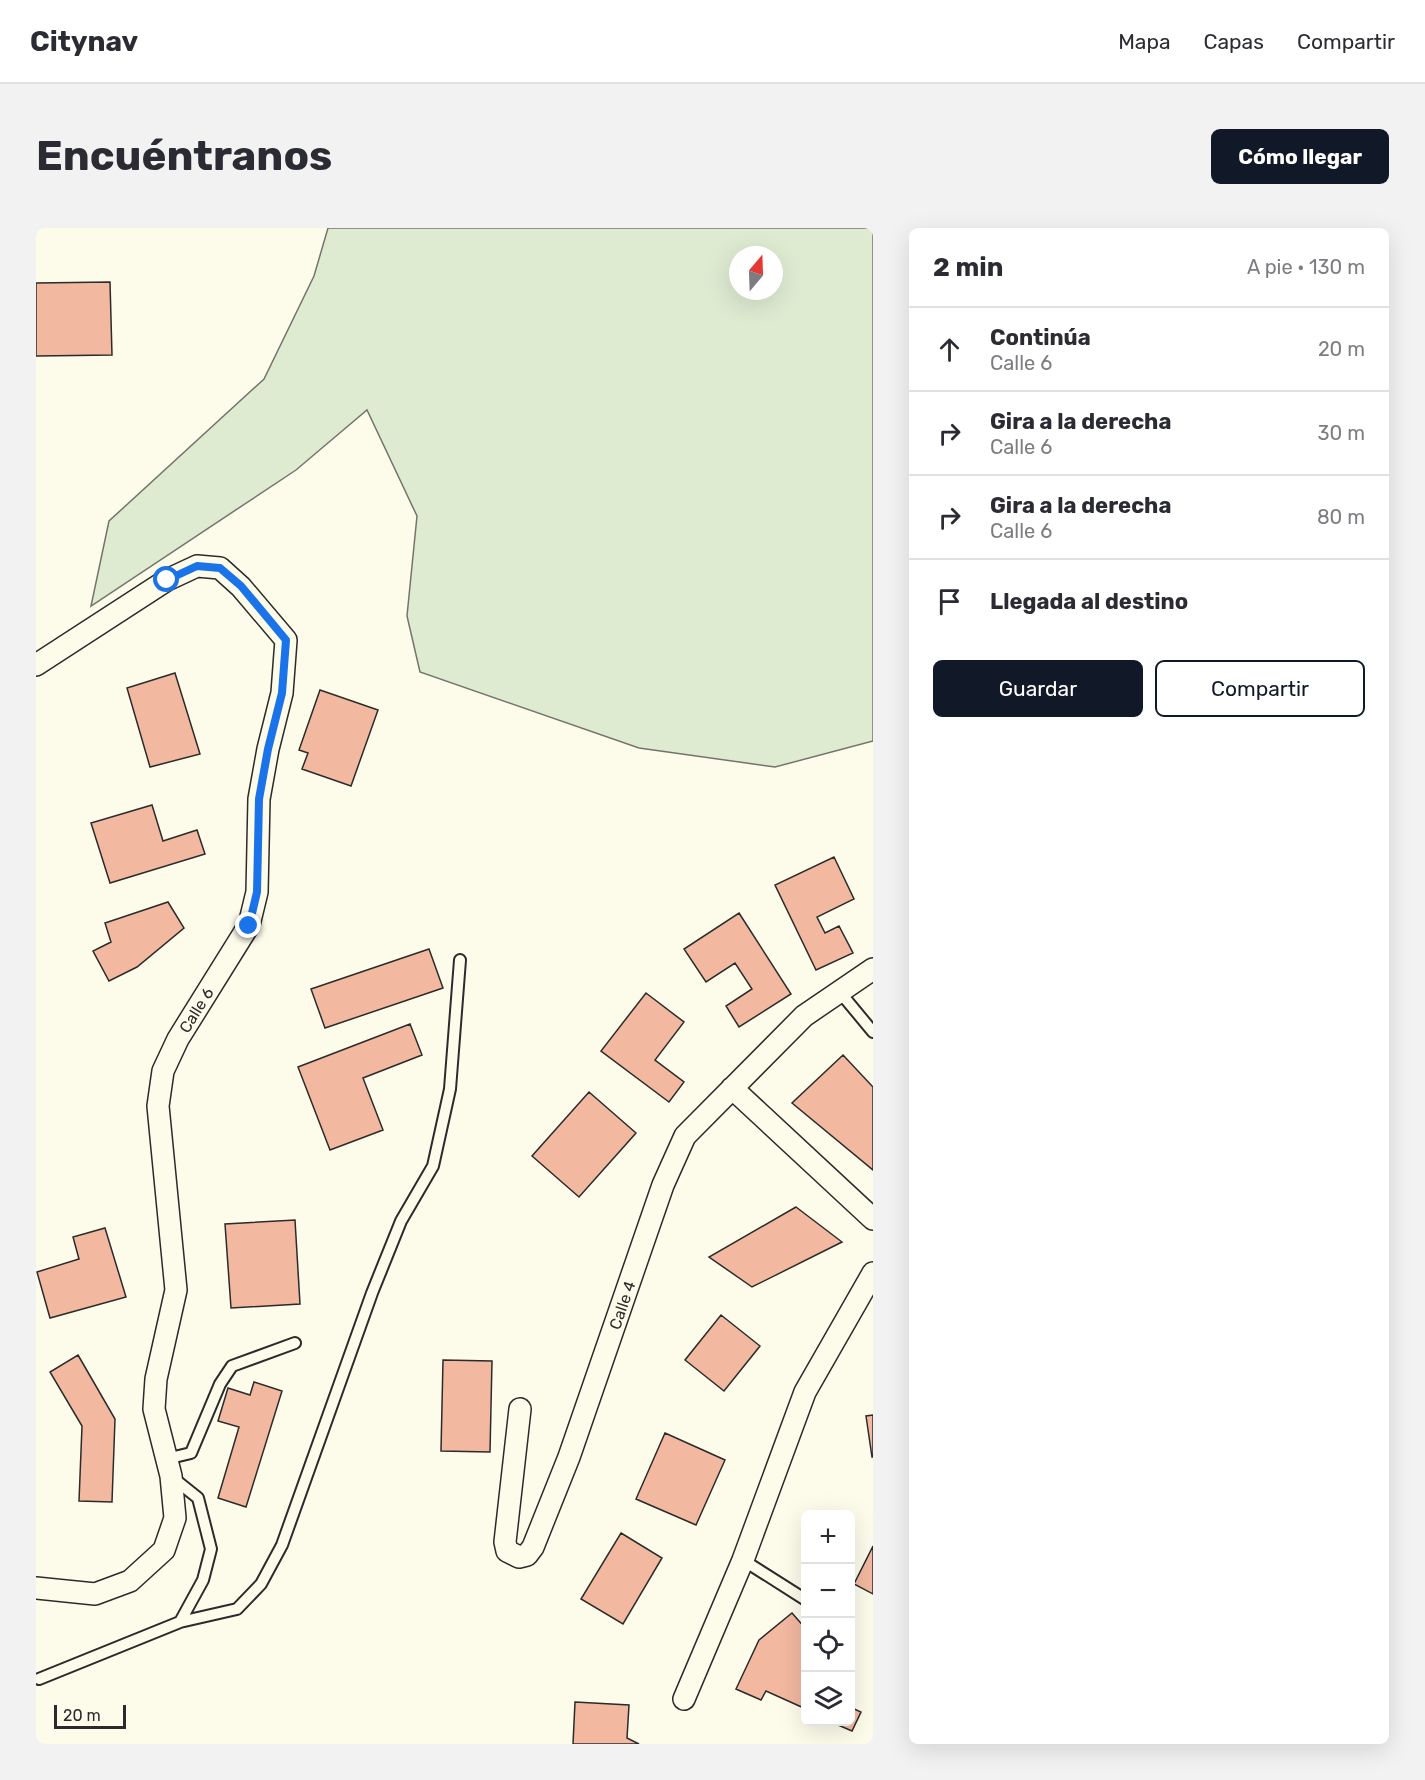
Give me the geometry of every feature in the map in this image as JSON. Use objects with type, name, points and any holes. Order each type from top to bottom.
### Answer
[{"type":"street","name":"Calle 6","points":[[36,665],[167,580],[197,566],[220,568],[241,586],[286,640],[282,693],[268,749],[259,799],[257,892],[249,926],[178,1039],[163,1071],[158,1106],[176,1290],[156,1379],[154,1409],[169,1467],[175,1518],[164,1550],[130,1581],[95,1594],[36,1588]]},
{"type":"street","name":"Calle 4","points":[[520,1409],[505,1542],[507,1551],[519,1557],[527,1556],[533,1547],[570,1457],[663,1185],[685,1136],[804,1016],[873,969]]},
{"type":"street","points":[[732,1088],[873,1219]]},
{"type":"street","points":[[684,1699],[743,1560],[806,1392],[873,1273]]},
{"type":"lane","points":[[39,1679],[180,1622],[237,1609],[261,1584],[282,1545],[372,1293],[401,1221],[433,1166],[450,1089],[460,960]]},
{"type":"lane","points":[[839,991],[873,1032]]},
{"type":"lane","points":[[180,1622],[203,1580],[212,1549],[198,1498],[169,1467],[190,1453],[220,1384],[232,1366],[295,1343]]},
{"type":"lane","points":[[743,1560],[801,1597]]},
{"type":"green space","points":[[328,228],[873,228],[873,741],[775,767],[639,748],[420,672],[407,616],[417,516],[367,410],[296,470],[91,606],[109,521],[264,379],[314,276]]},
{"type":"building","points":[[110,282],[112,355],[36,356],[36,283]]},
{"type":"building","points":[[175,673],[200,754],[150,767],[127,688]]},
{"type":"building","points":[[320,690],[378,710],[351,786],[302,769],[308,753],[299,750]]},
{"type":"building","points":[[152,805],[163,841],[197,830],[205,854],[110,883],[91,823]]},
{"type":"building","points":[[834,857],[854,899],[817,917],[825,933],[839,926],[853,953],[816,970],[775,885]]},
{"type":"building","points":[[168,902],[184,928],[137,967],[109,981],[93,951],[111,942],[105,923]]},
{"type":"building","points":[[739,913],[791,994],[739,1027],[726,1006],[752,989],[735,963],[706,982],[684,949]]},
{"type":"building","points":[[429,949],[443,988],[325,1028],[311,989]]},
{"type":"building","points":[[646,993],[684,1022],[655,1060],[684,1082],[669,1102],[601,1051]]},
{"type":"building","points":[[410,1024],[422,1055],[363,1078],[383,1130],[330,1150],[298,1067]]},
{"type":"building","points":[[843,1055],[873,1087],[873,1170],[792,1103]]},
{"type":"building","points":[[589,1092],[636,1133],[579,1197],[532,1156]]},
{"type":"building","points":[[796,1207],[842,1242],[752,1287],[709,1257]]},
{"type":"building","points":[[295,1220],[300,1304],[231,1308],[225,1224]]},
{"type":"building","points":[[105,1228],[126,1297],[50,1318],[37,1272],[79,1259],[73,1237]]},
{"type":"building","points":[[721,1315],[760,1346],[724,1391],[685,1360]]},
{"type":"building","points":[[78,1355],[115,1419],[112,1502],[79,1501],[82,1426],[50,1372]]},
{"type":"building","points":[[443,1360],[492,1361],[490,1452],[441,1451]]},
{"type":"building","points":[[254,1382],[282,1391],[246,1507],[218,1498],[239,1427],[218,1421],[228,1388],[250,1395]]},
{"type":"building","points":[[873,1415],[873,1457],[872,1457],[866,1416]]},
{"type":"building","points":[[665,1433],[725,1460],[696,1525],[636,1499]]},
{"type":"building","points":[[621,1533],[662,1558],[623,1624],[581,1599]]},
{"type":"building","points":[[873,1546],[873,1594],[855,1585]]},
{"type":"building","points":[[792,1613],[801,1623],[801,1707],[766,1691],[761,1700],[736,1689],[759,1640]]},
{"type":"building","points":[[575,1702],[629,1705],[627,1738],[639,1744],[573,1744]]},
{"type":"building","points":[[855,1709],[861,1712],[855,1725]]},
{"type":"building","points":[[840,1726],[854,1726],[852,1731]]},
{"type":"route","points":[[167,580],[197,566],[220,568],[241,586],[286,640],[282,693],[268,749],[259,799],[257,892],[249,926]]}]
